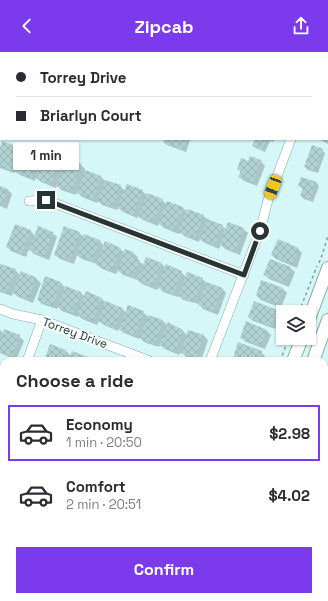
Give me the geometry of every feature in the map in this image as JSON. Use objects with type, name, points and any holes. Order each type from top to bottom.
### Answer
[{"type":"street","points":[[212,357],[244,275],[260,231],[268,200],[291,140]]},
{"type":"street","points":[[29,201],[46,200],[244,275]]},
{"type":"street","points":[[314,305],[328,268]]},
{"type":"street","name":"Torrey Drive","points":[[0,309],[13,314],[42,320],[139,357]]},
{"type":"street","points":[[28,357],[42,320]]},
{"type":"street","points":[[314,357],[328,320]]},
{"type":"street","points":[[295,357],[299,345]]},
{"type":"path","points":[[302,305],[328,236]]},
{"type":"path","points":[[282,357],[286,345]]},
{"type":"building","points":[[164,140],[187,140],[183,150],[163,142]]},
{"type":"building","points":[[255,140],[267,140],[262,150],[252,146]]},
{"type":"building","points":[[2,141],[18,147],[10,170],[0,166],[0,148]]},
{"type":"building","points":[[312,145],[323,149],[315,171],[304,167]]},
{"type":"building","points":[[23,148],[40,155],[30,178],[14,171]]},
{"type":"building","points":[[250,156],[261,160],[253,182],[238,177],[241,171],[237,169],[241,158],[248,161]]},
{"type":"building","points":[[43,157],[59,162],[51,184],[35,178]]},
{"type":"building","points":[[66,159],[81,164],[72,191],[56,186]]},
{"type":"building","points":[[85,170],[101,176],[93,199],[77,193]]},
{"type":"building","points":[[301,177],[317,182],[310,200],[300,196],[303,188],[298,186]]},
{"type":"building","points":[[105,180],[121,185],[113,207],[97,201]]},
{"type":"building","points":[[127,184],[143,190],[133,215],[117,208]]},
{"type":"building","points":[[0,186],[8,189],[2,205],[0,204]]},
{"type":"building","points":[[147,193],[163,199],[153,223],[138,216]]},
{"type":"building","points":[[167,201],[183,207],[175,230],[158,224]]},
{"type":"building","points":[[187,209],[204,215],[195,238],[178,232]]},
{"type":"building","points":[[207,219],[223,225],[215,245],[199,239]]},
{"type":"building","points":[[228,222],[244,228],[235,251],[219,245]]},
{"type":"building","points":[[15,224],[31,230],[22,253],[6,247]]},
{"type":"building","points":[[38,226],[53,232],[44,256],[29,250]]},
{"type":"building","points":[[64,226],[80,232],[70,260],[54,255]]},
{"type":"building","points":[[84,234],[100,240],[92,261],[76,255]]},
{"type":"building","points":[[278,239],[299,248],[292,264],[271,255]]},
{"type":"building","points":[[105,241],[121,248],[112,271],[96,265]]},
{"type":"building","points":[[125,249],[134,252],[132,257],[140,260],[133,276],[118,271]]},
{"type":"building","points":[[146,257],[162,263],[153,286],[137,280]]},
{"type":"building","points":[[270,259],[291,267],[285,283],[263,275]]},
{"type":"building","points":[[0,264],[16,269],[7,293],[0,290]]},
{"type":"building","points":[[166,264],[182,271],[174,294],[158,288]]},
{"type":"building","points":[[21,271],[37,278],[28,299],[12,293]]},
{"type":"building","points":[[187,272],[203,278],[194,302],[178,296]]},
{"type":"building","points":[[45,276],[61,282],[53,306],[37,300]]},
{"type":"building","points":[[261,280],[283,288],[277,304],[256,296]]},
{"type":"building","points":[[207,282],[222,288],[214,311],[198,305]]},
{"type":"building","points":[[65,286],[81,292],[73,313],[57,307]]},
{"type":"building","points":[[86,291],[102,298],[93,321],[77,314]]},
{"type":"building","points":[[106,301],[122,308],[114,328],[98,321]]},
{"type":"building","points":[[254,301],[276,310],[271,326],[248,317]]},
{"type":"building","points":[[128,305],[144,311],[135,335],[119,329]]},
{"type":"building","points":[[148,315],[163,320],[155,344],[139,338]]},
{"type":"building","points":[[246,321],[267,330],[261,346],[240,338]]},
{"type":"building","points":[[168,322],[183,330],[175,352],[159,345]]},
{"type":"building","points":[[4,329],[20,335],[12,356],[0,352],[0,340]]},
{"type":"building","points":[[188,330],[204,335],[196,357],[180,353]]},
{"type":"building","points":[[238,342],[262,351],[260,357],[233,357]]},
{"type":"building","points":[[50,344],[66,350],[63,357],[45,357]]},
{"type":"building","points":[[72,351],[88,357],[70,357]]},
{"type":"route","points":[[46,200],[244,275],[260,231]]}]
